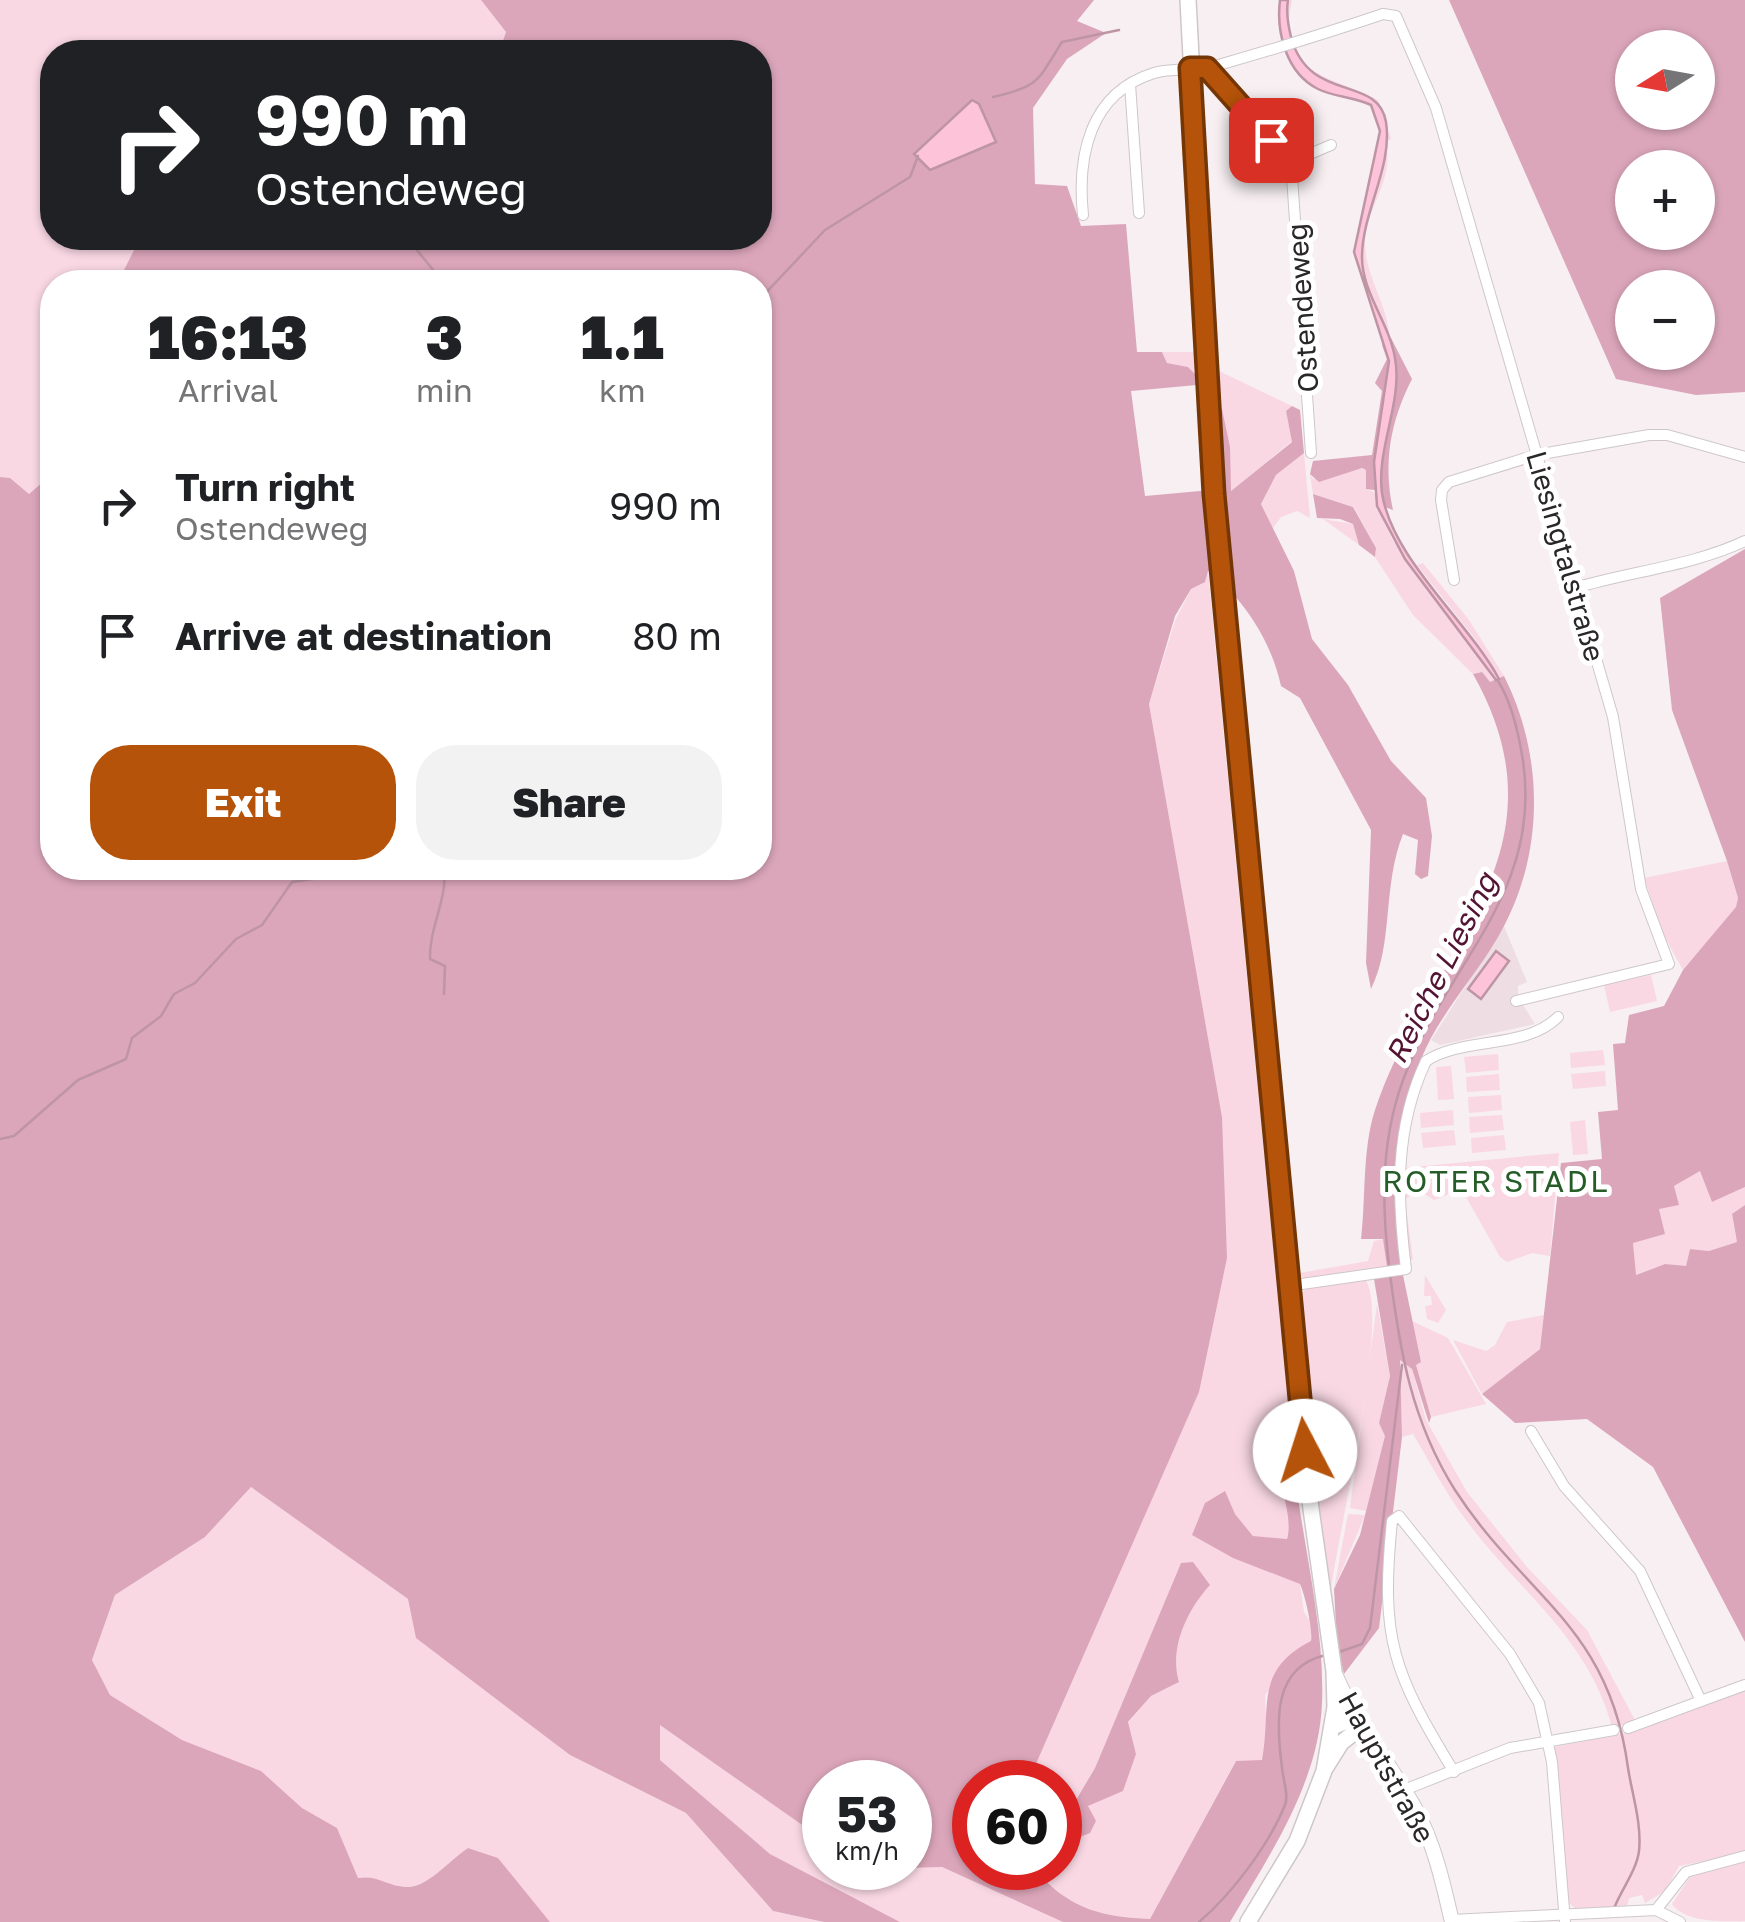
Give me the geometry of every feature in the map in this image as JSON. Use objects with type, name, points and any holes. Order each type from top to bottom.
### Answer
[{"type":"main road","points":[[1188,0],[1199,68],[1214,494],[1288,1286],[1334,1670],[1332,1727],[1324,1771]]},
{"type":"main road","name":"Hauptstraße","points":[[1334,1670],[1359,1722],[1404,1790],[1432,1844],[1452,1921]]},
{"type":"main road","points":[[1332,1727],[1359,1722]]},
{"type":"main road","points":[[1253,1920],[1297,1840],[1324,1771],[1340,1743],[1359,1722]]},
{"type":"street","points":[[1082,216],[1079,173],[1088,133],[1110,99],[1130,84],[1154,73],[1199,68],[1278,48],[1383,14],[1380,0]]},
{"type":"street","name":"Liesingtalstraße","points":[[1383,14],[1396,16],[1405,30],[1436,108],[1612,717],[1641,890],[1669,964],[1516,1000]]},
{"type":"street","points":[[1199,68],[1291,162],[1331,144]]},
{"type":"street","points":[[1130,84],[1140,214]]},
{"type":"street","name":"Ostendeweg","points":[[1291,162],[1311,453]]},
{"type":"street","points":[[1454,580],[1442,490],[1449,482],[1536,456],[1667,435],[1745,457]]},
{"type":"street","points":[[1575,588],[1629,572],[1700,560],[1745,541]]},
{"type":"street","points":[[1288,1286],[1406,1269],[1398,1207],[1400,1153],[1410,1105],[1426,1061],[1452,1050],[1546,1029],[1558,1017]]},
{"type":"street","points":[[1531,1432],[1564,1486],[1640,1571],[1702,1701]]},
{"type":"street","points":[[1454,1772],[1413,1702],[1390,1642],[1386,1610],[1394,1518],[1406,1521],[1522,1671],[1540,1704],[1548,1742],[1565,1919]]},
{"type":"street","points":[[1628,1728],[1745,1685]]},
{"type":"street","points":[[1404,1790],[1510,1748],[1614,1730]]},
{"type":"street","points":[[1656,1910],[1686,1872],[1745,1856]]},
{"type":"street","points":[[1452,1921],[1565,1919],[1656,1910],[1680,1922]]},
{"type":"shaded area","points":[[0,0],[481,0],[506,32],[503,40],[40,40],[40,250],[134,250],[124,270],[40,270],[40,484],[29,494],[10,478],[0,477]]},
{"type":"shaded area","points":[[481,0],[1094,0],[1077,21],[1106,33],[1067,59],[1033,108],[1035,184],[1067,186],[1081,226],[1126,224],[1137,352],[1162,352],[1167,363],[1188,367],[1196,375],[1197,385],[1131,391],[1145,496],[1211,490],[1214,407],[1222,409],[1230,447],[1231,491],[1292,442],[1286,411],[1292,406],[1300,410],[1304,453],[1276,475],[1261,504],[1294,571],[1312,639],[1348,685],[1391,761],[1426,798],[1432,836],[1428,876],[1421,879],[1415,874],[1418,840],[1403,834],[1392,874],[1383,953],[1371,989],[1366,963],[1371,830],[1300,698],[1281,686],[1255,622],[1208,571],[1205,582],[1191,589],[1175,616],[1149,704],[1222,1117],[1227,1258],[1199,1392],[1038,1760],[952,1760],[952,1872],[932,1867],[932,1760],[802,1760],[802,1825],[660,1725],[660,1760],[770,1854],[802,1871],[802,1890],[839,1890],[900,1922],[824,1922],[773,1911],[686,1813],[570,1755],[416,1638],[408,1599],[251,1487],[205,1537],[115,1595],[92,1660],[110,1695],[182,1740],[261,1771],[302,1808],[337,1828],[358,1878],[414,1886],[468,1848],[498,1858],[550,1922],[0,1922],[0,477],[10,478],[29,494],[40,484],[40,880],[772,880],[772,270],[124,270],[134,250],[772,250],[772,40],[503,40],[506,32]],"holes":[[[979,104],[995,142],[930,170],[915,154]]]},
{"type":"shaded area","points":[[1280,0],[1288,0],[1290,32],[1300,58],[1312,72],[1370,98],[1380,107],[1386,122],[1385,156],[1362,257],[1366,283],[1395,358],[1396,392],[1383,459],[1382,493],[1400,542],[1485,657],[1499,679],[1496,680],[1405,559],[1377,506],[1374,462],[1389,361],[1354,252],[1380,131],[1371,105],[1318,89],[1298,73],[1282,38]]},
{"type":"shaded area","points":[[1288,0],[1292,0],[1292,44],[1286,23]]},
{"type":"shaded area","points":[[1449,0],[1745,0],[1745,392],[1696,395],[1616,379]]},
{"type":"shaded area","points":[[1303,62],[1326,78],[1378,100],[1391,139],[1386,141],[1379,104],[1325,80],[1310,70]]},
{"type":"shaded area","points":[[972,100],[979,104],[996,142],[930,170],[914,154]]},
{"type":"shaded area","points":[[1386,146],[1387,167],[1365,241],[1389,339],[1368,289],[1362,258],[1363,239]]},
{"type":"shaded area","points":[[1391,338],[1412,379],[1390,443],[1393,510],[1385,507],[1382,491],[1366,489],[1366,470],[1362,468],[1319,482],[1310,474],[1313,461],[1372,455],[1382,391],[1375,383],[1387,359],[1382,345]]},
{"type":"shaded area","points":[[1162,352],[1196,352],[1196,375],[1188,367],[1167,363]]},
{"type":"shaded area","points":[[1215,369],[1292,406],[1286,411],[1292,441],[1230,492],[1230,447],[1214,407]]},
{"type":"shaded area","points":[[1304,453],[1310,518],[1297,511],[1281,517],[1273,528],[1261,504],[1276,475]]},
{"type":"shaded area","points":[[1366,470],[1366,489],[1374,492],[1392,539],[1496,680],[1490,682],[1481,672],[1473,674],[1413,615],[1375,557],[1376,548],[1354,507],[1313,494],[1310,474],[1313,479]]},
{"type":"shaded area","points":[[1313,494],[1353,507],[1376,548],[1375,557],[1359,545],[1353,524],[1317,518]]},
{"type":"shaded area","points":[[1323,519],[1353,524],[1359,545]]},
{"type":"shaded area","points":[[1745,549],[1745,1187],[1712,1202],[1700,1171],[1674,1186],[1679,1205],[1659,1209],[1665,1234],[1633,1243],[1636,1275],[1665,1264],[1686,1266],[1690,1249],[1709,1251],[1737,1242],[1732,1214],[1745,1205],[1745,1642],[1653,1467],[1587,1419],[1515,1423],[1482,1394],[1540,1349],[1561,1163],[1602,1159],[1598,1112],[1618,1110],[1613,1044],[1625,1043],[1629,1015],[1664,1006],[1683,970],[1736,907],[1738,898],[1727,861],[1672,710],[1660,598]]},
{"type":"shaded area","points":[[1423,563],[1469,620],[1504,676],[1499,679],[1475,639],[1417,565]]},
{"type":"shaded area","points":[[1208,570],[1294,1465],[1285,1463],[1287,1539],[1254,1537],[1235,1514],[1205,1503],[1300,1584],[1304,1612],[1312,1624],[1311,1641],[1265,1695],[1267,1733],[1262,1761],[1235,1762],[1150,1919],[1090,1909],[1056,1890],[1082,1890],[1082,1816],[1136,1754],[1128,1723],[1151,1696],[1179,1682],[1176,1656],[1182,1630],[1209,1585],[1181,1563],[1095,1768],[1082,1790],[1082,1760],[1033,1760],[1222,1117],[1149,704],[1175,621],[1191,589]]},
{"type":"shaded area","points":[[1482,672],[1490,682],[1504,676],[1526,737],[1534,801],[1527,865],[1504,926],[1438,1026],[1411,1087],[1398,1162],[1402,1265],[1387,1267],[1383,1239],[1361,1239],[1366,1158],[1375,1110],[1398,1053],[1482,901],[1501,850],[1508,796],[1500,738],[1473,674]]},
{"type":"shaded area","points":[[1727,861],[1738,898],[1736,908],[1683,970],[1663,934],[1644,878]]},
{"type":"shaded area","points":[[1504,926],[1527,982],[1518,986],[1518,1006],[1523,1005],[1535,1024],[1440,1045],[1431,1040]]},
{"type":"shaded area","points":[[1496,951],[1509,961],[1481,999],[1468,989]]},
{"type":"shaded area","points":[[1651,975],[1657,1001],[1610,1012],[1604,985]]},
{"type":"shaded area","points":[[1603,1050],[1605,1065],[1571,1068],[1570,1053]]},
{"type":"shaded area","points":[[1498,1054],[1499,1070],[1466,1073],[1464,1057]]},
{"type":"shaded area","points":[[1451,1066],[1454,1099],[1438,1100],[1436,1067]]},
{"type":"shaded area","points":[[1605,1071],[1606,1086],[1573,1089],[1571,1074]]},
{"type":"shaded area","points":[[1499,1074],[1500,1090],[1467,1092],[1466,1077]]},
{"type":"shaded area","points":[[1501,1095],[1502,1110],[1469,1113],[1468,1097]]},
{"type":"shaded area","points":[[1453,1110],[1454,1125],[1421,1128],[1420,1113]]},
{"type":"shaded area","points":[[1502,1115],[1504,1130],[1470,1133],[1469,1117]]},
{"type":"shaded area","points":[[1585,1120],[1588,1154],[1573,1155],[1570,1122]]},
{"type":"shaded area","points":[[1454,1130],[1456,1145],[1423,1148],[1421,1133]]},
{"type":"shaded area","points":[[1504,1135],[1506,1150],[1472,1153],[1471,1138]]},
{"type":"shaded area","points":[[1559,1153],[1550,1256],[1532,1253],[1507,1262],[1500,1257],[1466,1197],[1454,1192],[1434,1200],[1417,1189],[1405,1200],[1413,1259],[1410,1260],[1401,1203],[1403,1168]]},
{"type":"shaded area","points":[[1701,1170],[1712,1202],[1745,1187],[1745,1205],[1732,1215],[1737,1242],[1709,1251],[1690,1249],[1686,1267],[1665,1264],[1635,1275],[1633,1242],[1665,1234],[1659,1209],[1674,1186]]},
{"type":"shaded area","points":[[1384,1239],[1387,1267],[1304,1279],[1296,1270],[1300,1273],[1368,1261],[1374,1241]]},
{"type":"shaded area","points":[[1403,1275],[1421,1362],[1416,1365],[1431,1417],[1429,1423],[1412,1369],[1400,1360],[1402,1437],[1379,1628],[1344,1674],[1337,1644],[1334,1589],[1360,1535],[1385,1436],[1379,1423],[1390,1376],[1374,1279]]},
{"type":"shaded area","points":[[1425,1275],[1446,1310],[1438,1323],[1427,1319],[1425,1306],[1432,1305],[1431,1296],[1424,1296]]},
{"type":"shaded area","points":[[1365,1279],[1371,1300],[1372,1334],[1361,1424],[1331,1589],[1333,1637],[1302,1370],[1306,1348],[1300,1294],[1308,1288]]},
{"type":"shaded area","points":[[1377,1304],[1390,1376],[1379,1423],[1386,1436],[1366,1511],[1350,1508]]},
{"type":"shaded area","points":[[1544,1315],[1540,1349],[1482,1394],[1453,1340],[1486,1351],[1495,1345],[1507,1322]]},
{"type":"shaded area","points":[[1410,1320],[1448,1338],[1486,1404],[1431,1417],[1415,1364],[1420,1361]]},
{"type":"shaded area","points":[[1400,1360],[1412,1369],[1426,1420],[1467,1492],[1527,1567],[1587,1630],[1636,1722],[1612,1727],[1601,1695],[1569,1641],[1466,1520],[1413,1434],[1402,1437]]},
{"type":"shaded area","points":[[1285,1463],[1294,1465],[1317,1614],[1322,1703],[1312,1762],[1290,1818],[1230,1922],[1063,1922],[993,1890],[1056,1890],[1090,1909],[1150,1919],[1236,1761],[1262,1760],[1268,1692],[1273,1678],[1280,1665],[1311,1641],[1300,1584],[1233,1558],[1192,1535],[1205,1503],[1225,1491],[1235,1514],[1253,1536],[1287,1539],[1283,1472]]},
{"type":"shaded area","points":[[251,1487],[408,1599],[570,1755],[686,1813],[773,1911],[824,1922],[550,1922],[498,1858],[468,1848],[414,1886],[357,1878],[337,1828],[302,1808],[261,1771],[182,1740],[110,1695],[92,1660],[115,1595],[205,1537]]},
{"type":"shaded area","points":[[1348,1514],[1365,1515],[1334,1589]]},
{"type":"shaded area","points":[[1193,1562],[1210,1585],[1182,1630],[1176,1656],[1179,1682],[1151,1696],[1128,1722],[1136,1754],[1123,1791],[1088,1806],[1096,1821],[1090,1833],[1082,1836],[1082,1790],[1095,1768],[1181,1563]]},
{"type":"shaded area","points":[[1745,1690],[1745,1853],[1679,1866],[1665,1891],[1645,1903],[1642,1895],[1629,1898],[1627,1907],[1575,1908],[1569,1903],[1555,1747],[1630,1732]]},
{"type":"shaded area","points":[[660,1724],[802,1825],[802,1871],[770,1854],[660,1760]]},
{"type":"shaded area","points":[[1745,1862],[1745,1921],[1694,1918],[1672,1904],[1690,1877]]},
{"type":"shaded area","points":[[932,1867],[942,1867],[952,1872],[952,1890],[993,1890],[1063,1922],[900,1922],[839,1890],[932,1890]]},
{"type":"waterway","points":[[993,97],[1036,80],[1062,42],[1119,30]]},
{"type":"waterway","points":[[772,286],[825,230],[910,177],[918,156]]},
{"type":"waterway","points":[[417,250],[433,270]]},
{"type":"waterway","name":"Reiche Liesing","points":[[1389,1266],[1385,1166],[1398,1094],[1425,1030],[1489,923],[1519,849],[1525,807],[1523,761],[1511,709],[1498,681]]},
{"type":"waterway","points":[[0,1139],[14,1136],[78,1080],[126,1059],[132,1038],[161,1016],[174,994],[195,983],[236,939],[262,925],[292,882],[306,880]]},
{"type":"waterway","points":[[444,994],[445,966],[430,959],[445,880]]},
{"type":"waterway","name":"Reiche Liesing","points":[[1390,1274],[1410,1386],[1440,1464],[1481,1527],[1583,1645],[1603,1679],[1618,1719],[1640,1841],[1635,1865],[1615,1906]]},
{"type":"waterway","points":[[1339,1652],[1362,1644],[1370,1628],[1402,1365]]},
{"type":"waterway","points":[[1199,1922],[1248,1868],[1278,1820],[1286,1797],[1279,1733],[1281,1699],[1296,1671],[1308,1661],[1326,1655]]},
{"type":"district","name":"ROTER STADL","points":[[1496,1181]]},
{"type":"route","points":[[1271,140],[1207,68],[1190,68],[1214,494],[1305,1451]]}]
